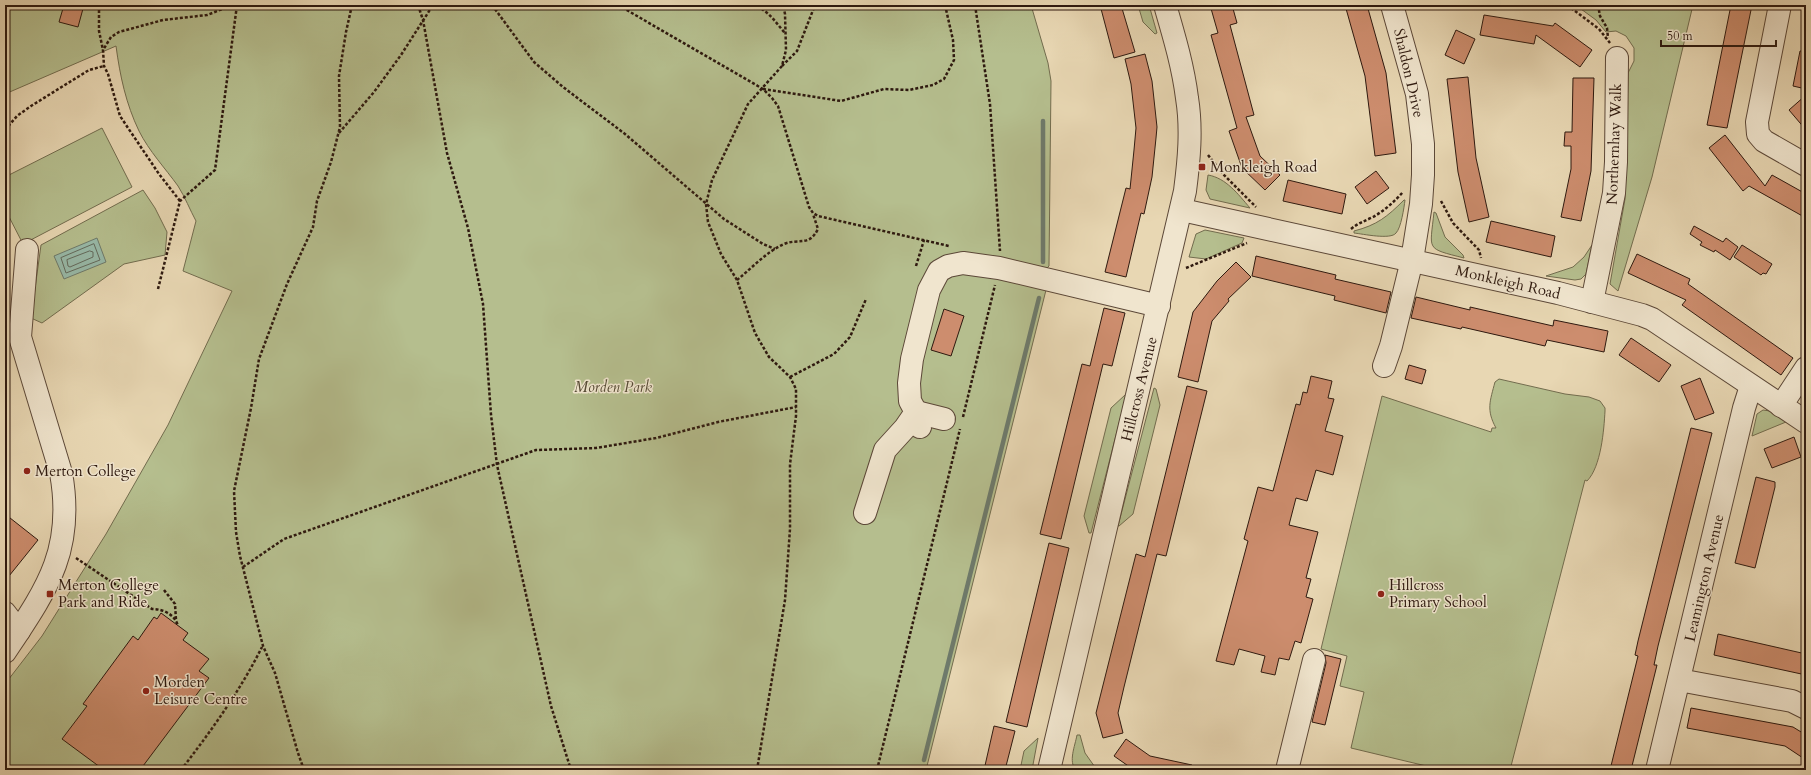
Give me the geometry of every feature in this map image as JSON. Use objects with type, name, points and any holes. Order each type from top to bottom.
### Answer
[{"type":"street","name":"Hillcross Avenue","points":[[1049,770],[1182,210],[1188,164],[1190,132],[1188,100],[1183,71],[1165,5]]},
{"type":"street","points":[[1780,5],[1757,122],[1758,134],[1764,141],[1806,165]]},
{"type":"street","name":"Shaldon Drive","points":[[1384,366],[1391,346],[1412,260],[1422,197],[1423,175],[1423,144],[1416,94],[1399,6]]},
{"type":"street","name":"Northernhay Walk","points":[[1592,302],[1614,193],[1616,162],[1617,58]]},
{"type":"street","name":"Monkleigh Road","points":[[1182,210],[1261,226],[1487,277],[1642,315],[1652,319],[1806,422]]},
{"type":"street","points":[[5,652],[48,582],[60,554],[64,527],[64,492],[62,480],[13,332],[26,250]]},
{"type":"street","points":[[918,420],[910,401],[909,383],[912,359],[929,290],[939,271],[948,266],[963,263],[999,260],[1159,306]]},
{"type":"street","points":[[1781,406],[1806,368]]},
{"type":"street","name":"Leamington Avenue","points":[[1658,770],[1744,408],[1751,386]]},
{"type":"street","points":[[865,513],[885,450],[904,428],[918,420],[944,419]]},
{"type":"street","points":[[5,613],[19,631]]},
{"type":"street","points":[[1287,770],[1314,660]]},
{"type":"street","points":[[1679,680],[1792,701],[1806,708]]},
{"type":"path","points":[[99,5],[99,31],[103,50],[104,66],[108,74],[120,116],[159,174],[180,201]]},
{"type":"path","points":[[103,50],[111,37],[126,30],[163,20],[207,15],[233,5]]},
{"type":"path","points":[[158,289],[180,201],[216,170],[238,5]]},
{"type":"path","points":[[304,770],[275,673],[263,646],[243,567],[236,532],[234,491],[252,408],[259,359],[287,284],[313,227],[317,201],[331,162],[340,127],[339,76],[352,5]]},
{"type":"path","points":[[418,5],[423,20],[448,153],[468,228],[483,304],[491,415],[497,465],[551,706],[571,770]]},
{"type":"path","points":[[338,135],[374,92],[401,55],[433,5]]},
{"type":"path","points":[[492,5],[534,62],[563,87],[625,134],[706,204],[747,234],[763,244],[775,249]]},
{"type":"path","points":[[618,5],[762,89],[778,106],[809,207],[813,213],[818,229],[811,238],[805,241],[790,242],[775,249],[737,280]]},
{"type":"path","points":[[752,5],[759,7],[770,14],[786,34]]},
{"type":"path","points":[[782,66],[786,50],[785,14],[783,5]]},
{"type":"path","points":[[757,770],[785,600],[790,528],[790,464],[796,407],[796,388],[790,377],[769,357],[755,332],[737,280],[721,254],[708,222],[706,204],[712,180],[748,104],[797,51],[815,5]]},
{"type":"path","points":[[762,89],[841,101],[884,89],[909,90],[933,85],[944,79],[954,60],[953,40],[945,5]]},
{"type":"path","points":[[877,770],[999,260],[990,104],[975,5]]},
{"type":"path","points":[[1567,5],[1592,24],[1608,39]]},
{"type":"path","points":[[1598,5],[1600,16],[1607,28],[1608,39],[1617,58]]},
{"type":"path","points":[[5,130],[17,116],[31,106],[90,70],[104,66]]},
{"type":"path","points":[[1184,268],[1254,240],[1261,226],[1260,210],[1223,174],[1190,132]]},
{"type":"path","points":[[1336,243],[1357,224],[1375,216],[1396,200],[1405,189]]},
{"type":"path","points":[[1439,199],[1453,223],[1479,250],[1487,277]]},
{"type":"path","points":[[813,213],[818,216],[954,248]]},
{"type":"path","points":[[916,266],[924,240]]},
{"type":"path","points":[[790,377],[834,354],[850,338],[866,299]]},
{"type":"path","points":[[243,567],[284,539],[536,450],[596,448],[656,438],[718,422],[796,407]]},
{"type":"path","points":[[60,554],[77,558],[152,609],[161,609],[176,620]]},
{"type":"path","points":[[164,590],[175,604],[178,626]]},
{"type":"path","points":[[181,770],[223,713],[248,675],[263,646]]},
{"type":"green space","name":"Morden Park","points":[[5,5],[1031,5],[1048,63],[1051,81],[1049,266],[1047,268],[1046,290],[926,770],[5,770],[5,684],[42,636],[106,534],[168,425],[232,291],[183,271],[196,221],[178,186],[152,152],[139,131],[130,111],[124,90],[116,46],[5,94]]},
{"type":"green space","points":[[1138,5],[1149,5],[1157,33],[1155,34],[1143,22]]},
{"type":"green space","points":[[1580,5],[1693,5],[1652,177],[1618,291],[1610,284],[1625,199],[1628,73],[1634,61],[1634,48],[1626,36],[1616,31],[1606,32],[1596,20],[1581,9]]},
{"type":"green space","points":[[102,128],[132,187],[23,244],[5,209],[5,177]]},
{"type":"green space","points":[[1208,175],[1220,179],[1226,183],[1250,208],[1210,199],[1206,190]]},
{"type":"green space","points":[[143,190],[155,208],[167,232],[165,255],[124,264],[42,323],[31,318],[41,245]]},
{"type":"green space","points":[[1404,200],[1405,204],[1401,222],[1398,230],[1393,235],[1383,236],[1354,233],[1354,231],[1381,220]]},
{"type":"green space","points":[[1434,212],[1436,213],[1445,237],[1463,255],[1464,258],[1442,252],[1433,246],[1431,241]]},
{"type":"green space","points":[[1205,230],[1244,238],[1242,243],[1206,259],[1189,257],[1196,234]]},
{"type":"green space","points":[[1592,245],[1586,274],[1581,279],[1575,280],[1546,276],[1573,267],[1584,257]]},
{"type":"green space","points":[[1499,379],[1565,394],[1589,397],[1600,401],[1605,408],[1603,438],[1599,458],[1592,475],[1587,481],[1585,480],[1510,770],[1443,770],[1351,748],[1364,692],[1340,686],[1347,656],[1321,649],[1382,396],[1491,432],[1492,428],[1496,428],[1491,416],[1490,400],[1495,382]]},
{"type":"green space","points":[[1154,388],[1156,389],[1160,405],[1133,514],[1118,526]]},
{"type":"green space","points":[[1125,395],[1126,396],[1091,533],[1089,533],[1084,516],[1111,408]]},
{"type":"green space","points":[[1763,410],[1770,411],[1786,422],[1752,436],[1757,414]]},
{"type":"green space","points":[[1077,735],[1080,735],[1085,753],[1097,770],[1076,770],[1074,767],[1072,758]]},
{"type":"green space","points":[[1038,738],[1032,770],[1020,770],[1024,751]]},
{"type":"water","points":[[97,238],[106,262],[64,279],[54,256]]},
{"type":"building","points":[[64,5],[84,5],[78,27],[59,22]]},
{"type":"building","points":[[1100,5],[1121,5],[1135,52],[1114,58]]},
{"type":"building","points":[[1210,5],[1232,5],[1237,23],[1230,25],[1254,115],[1246,117],[1260,156],[1280,175],[1265,190],[1242,168],[1229,131],[1237,128],[1211,35],[1218,33]]},
{"type":"building","points":[[1345,5],[1367,5],[1386,73],[1396,153],[1375,156],[1365,76]]},
{"type":"building","points":[[1731,5],[1752,5],[1727,128],[1707,125]]},
{"type":"building","points":[[1484,15],[1553,26],[1555,23],[1592,50],[1580,67],[1536,35],[1534,44],[1480,35]]},
{"type":"building","points":[[1456,30],[1475,39],[1464,64],[1445,55]]},
{"type":"building","points":[[1800,51],[1806,51],[1806,89],[1793,86]]},
{"type":"building","points":[[1145,54],[1152,81],[1157,127],[1152,177],[1144,214],[1141,213],[1126,277],[1105,272],[1126,188],[1130,189],[1134,150],[1136,128],[1131,84],[1125,59]]},
{"type":"building","points":[[1468,77],[1476,158],[1489,217],[1469,222],[1458,172],[1447,79]]},
{"type":"building","points":[[1573,78],[1594,78],[1591,171],[1581,221],[1561,217],[1571,169],[1571,146],[1564,146],[1565,132],[1572,132]]},
{"type":"building","points":[[1806,95],[1806,130],[1789,110]]},
{"type":"building","points":[[1725,135],[1765,186],[1772,175],[1806,194],[1806,218],[1749,186],[1743,191],[1709,148]]},
{"type":"building","points":[[1376,171],[1389,188],[1367,204],[1355,187]]},
{"type":"building","points":[[1288,180],[1346,194],[1342,214],[1283,201]]},
{"type":"building","points":[[1491,221],[1555,236],[1551,257],[1486,242]]},
{"type":"building","points":[[1694,226],[1723,242],[1726,238],[1738,247],[1730,260],[1715,250],[1714,252],[1700,245],[1702,242],[1690,234]]},
{"type":"building","points":[[1742,245],[1772,264],[1766,274],[1763,273],[1761,275],[1734,257]]},
{"type":"building","points":[[1637,254],[1690,279],[1688,284],[1793,358],[1781,375],[1682,305],[1686,300],[1628,273]]},
{"type":"building","points":[[1256,256],[1336,275],[1335,279],[1391,292],[1386,313],[1334,300],[1335,296],[1252,276]]},
{"type":"building","points":[[1236,262],[1251,277],[1228,299],[1229,301],[1212,321],[1198,382],[1178,377],[1193,312],[1217,281]]},
{"type":"building","points":[[1416,297],[1470,310],[1470,307],[1553,326],[1554,320],[1608,331],[1604,352],[1547,340],[1545,346],[1462,327],[1461,329],[1411,318]]},
{"type":"building","points":[[1104,308],[1125,313],[1112,366],[1103,364],[1061,539],[1040,534],[1082,364],[1090,366]]},
{"type":"building","points":[[944,309],[964,316],[951,356],[931,350]]},
{"type":"building","points":[[1631,338],[1671,365],[1659,382],[1619,355]]},
{"type":"building","points":[[1409,365],[1426,370],[1422,384],[1405,379]]},
{"type":"building","points":[[1311,376],[1332,381],[1328,398],[1334,399],[1325,431],[1343,436],[1333,475],[1316,470],[1307,501],[1296,498],[1289,525],[1318,532],[1306,578],[1311,579],[1306,597],[1313,599],[1301,643],[1295,641],[1289,660],[1279,658],[1275,675],[1261,672],[1265,656],[1239,649],[1234,665],[1216,661],[1248,541],[1244,539],[1258,487],[1273,491],[1296,404],[1300,405],[1303,392],[1307,393]]},
{"type":"building","points":[[1700,378],[1714,413],[1695,420],[1681,386]]},
{"type":"building","points":[[1187,386],[1207,391],[1166,556],[1157,554],[1124,687],[1118,713],[1123,733],[1103,738],[1096,713],[1136,554],[1145,557]]},
{"type":"building","points":[[1691,428],[1712,433],[1658,646],[1654,665],[1657,665],[1631,770],[1610,770],[1638,656],[1635,655],[1638,641]]},
{"type":"building","points":[[1794,437],[1801,457],[1772,468],[1764,449]]},
{"type":"building","points":[[1756,477],[1775,482],[1775,487],[1755,568],[1735,563]]},
{"type":"building","points":[[5,514],[38,540],[5,581]]},
{"type":"building","points":[[1049,543],[1069,548],[1027,727],[1006,722]]},
{"type":"building","name":"Morden Leisure Centre","points":[[161,613],[188,633],[183,640],[209,659],[199,671],[209,678],[140,770],[104,770],[62,739],[87,706],[83,704],[133,636],[138,640],[154,617],[157,619]]},
{"type":"building","points":[[1718,634],[1806,654],[1806,675],[1714,655]]},
{"type":"building","points":[[1325,655],[1341,659],[1325,725],[1312,722],[1326,663]]},
{"type":"building","points":[[1691,708],[1793,727],[1806,735],[1806,760],[1785,746],[1687,728]]},
{"type":"building","points":[[994,726],[1015,731],[1005,770],[984,770]]},
{"type":"building","points":[[1126,739],[1150,756],[1192,765],[1191,770],[1134,770],[1114,756]]},
{"type":"waterway","points":[[1043,121],[1043,262]]},
{"type":"waterway","points":[[924,760],[1039,298]]},
{"type":"place","name":"Monkleigh Road","points":[[1202,167]]},
{"type":"place","name":"Merton College","points":[[27,471]]},
{"type":"place","name":"Merton College Park and Ride","points":[[50,594]]},
{"type":"place","name":"Hillcross Primary School","points":[[1381,594]]},
{"type":"place","name":"Morden Leisure Centre","points":[[146,691]]}]
